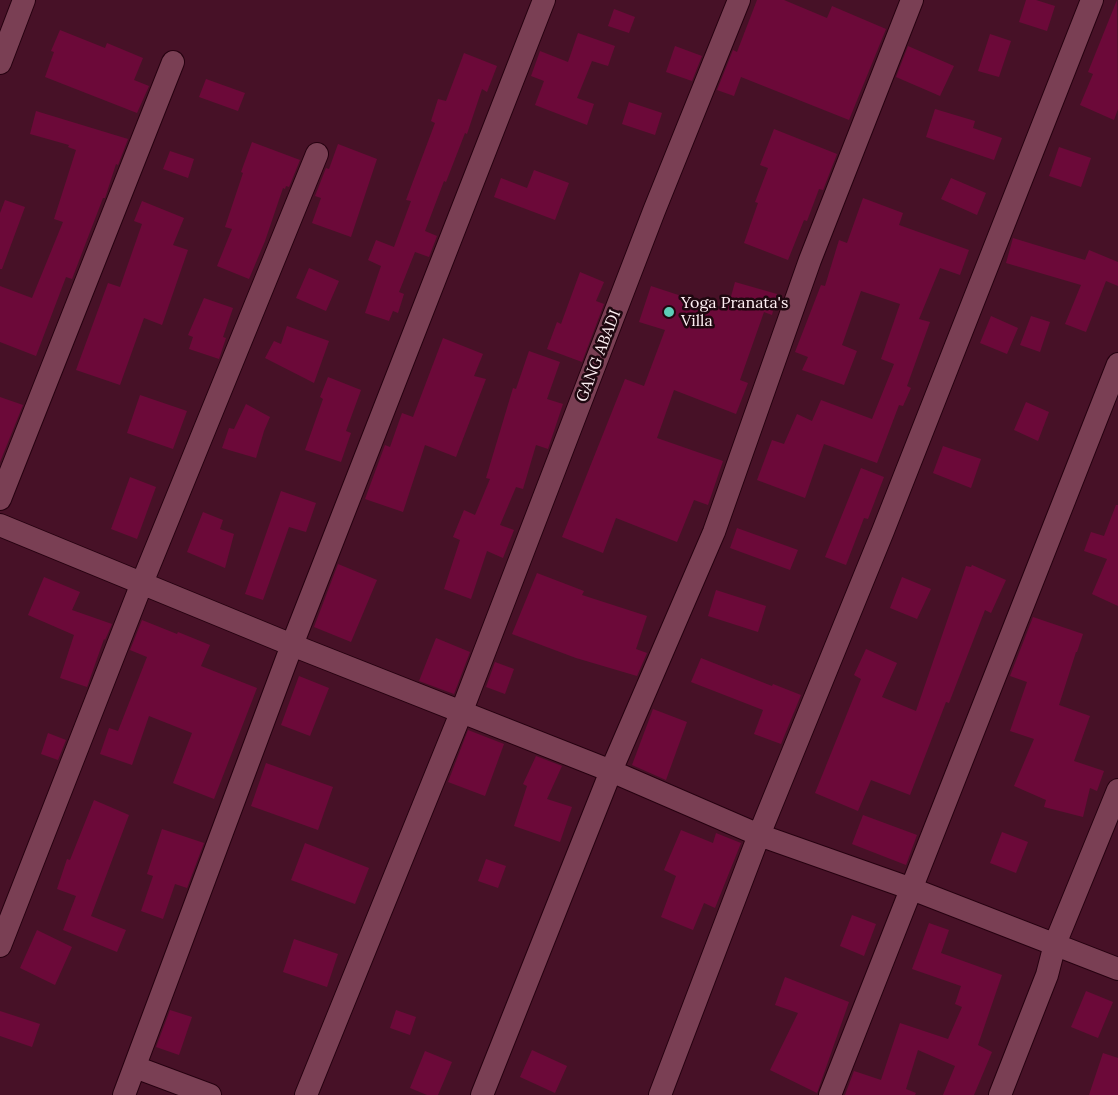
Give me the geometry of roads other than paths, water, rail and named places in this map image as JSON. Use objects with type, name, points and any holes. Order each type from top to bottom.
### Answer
[{"type":"street","points":[[0,63],[24,0]]},
{"type":"street","points":[[124,1095],[292,645],[544,0]]},
{"type":"street","name":"GANG ABADI","points":[[306,1095],[461,712],[654,211],[739,0]]},
{"type":"street","points":[[482,1095],[611,771],[714,532],[810,260],[912,0]]},
{"type":"street","points":[[660,1095],[759,836],[883,531],[1092,0]]},
{"type":"street","points":[[0,500],[173,63]]},
{"type":"street","points":[[0,946],[142,583],[317,154]]},
{"type":"street","points":[[830,1095],[1118,364]]},
{"type":"street","points":[[0,525],[292,645],[611,771],[759,836],[912,888],[1118,969]]},
{"type":"street","points":[[1000,1095],[1047,975],[1055,944],[1118,790]]},
{"type":"street","points":[[135,1066],[210,1095]]},
{"type":"place","name":"Yoga Pranata's Villa","points":[[669,312]]}]
